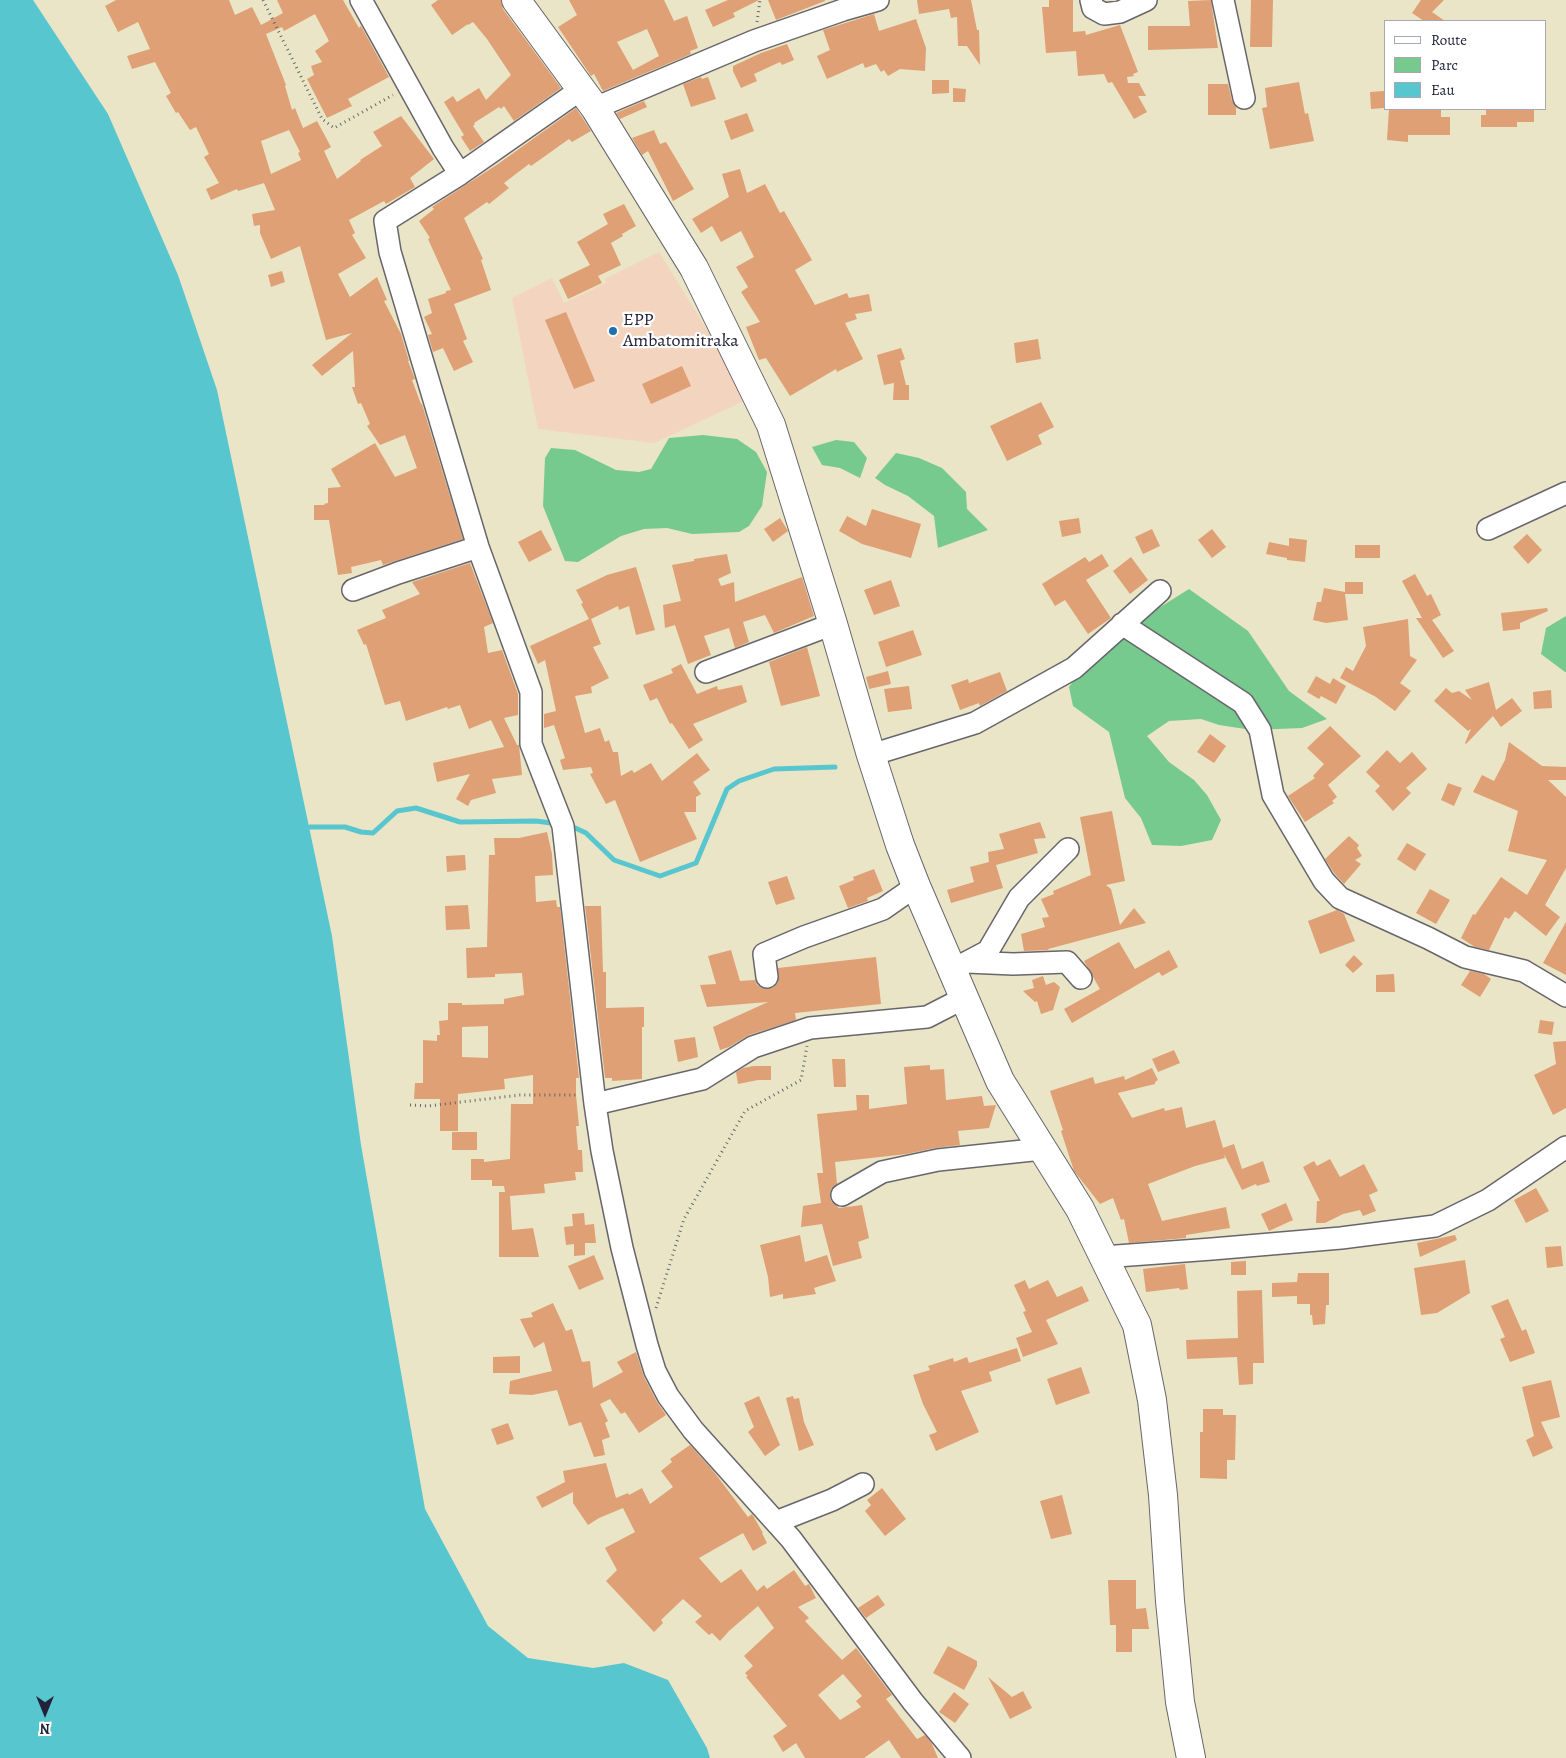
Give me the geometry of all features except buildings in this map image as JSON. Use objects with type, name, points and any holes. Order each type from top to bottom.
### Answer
[{"type":"main road","points":[[516,0],[588,99],[694,268],[771,425],[833,624],[871,755],[900,845],[916,886],[959,966],[964,998],[1000,1081],[1080,1209],[1137,1325],[1152,1400],[1163,1495],[1178,1684],[1191,1758]]},
{"type":"street","points":[[361,0],[443,148],[460,174]]},
{"type":"street","points":[[878,0],[842,5],[754,41],[588,99],[460,174],[385,221],[394,268],[478,547],[531,692],[531,744],[563,826],[594,1100],[602,1151],[622,1248],[655,1371],[668,1396],[693,1430],[791,1539],[913,1702],[960,1758]]},
{"type":"street","points":[[1091,0],[1093,8],[1104,14],[1120,12],[1146,0]]},
{"type":"street","points":[[1223,0],[1244,98]]},
{"type":"street","points":[[1488,528],[1566,493]]},
{"type":"street","points":[[353,590],[478,547]]},
{"type":"street","points":[[871,755],[975,723],[1074,668],[1160,591]]},
{"type":"street","points":[[706,672],[833,624]]},
{"type":"street","points":[[1122,624],[1243,703],[1260,730],[1273,795],[1324,881],[1340,898],[1465,957],[1524,971],[1566,996]]},
{"type":"street","points":[[959,966],[988,952],[1019,898],[1068,849]]},
{"type":"street","points":[[766,977],[764,954],[804,937],[883,909],[916,886]]},
{"type":"street","points":[[959,966],[1067,962],[1081,978]]},
{"type":"street","points":[[594,1100],[702,1079],[752,1047],[810,1028],[927,1017],[964,998]]},
{"type":"street","points":[[1103,1257],[1212,1250],[1341,1238],[1435,1226],[1488,1200],[1566,1147]]},
{"type":"street","points":[[842,1195],[882,1172],[938,1160],[1042,1149]]},
{"type":"street","points":[[776,1522],[832,1500],[864,1484]]},
{"type":"path","points":[[263,0],[322,119],[334,128],[409,86]]},
{"type":"path","points":[[655,1312],[684,1219],[745,1111],[801,1080],[810,1028]]},
{"type":"path","points":[[410,1105],[428,1106],[520,1095],[594,1100]]},
{"type":"shaded area","name":"EPP Ambatomitraka","points":[[659,252],[725,359],[746,400],[654,443],[538,429],[512,298],[552,278],[564,303],[606,283],[605,279]]},
{"type":"green space","points":[[703,435],[737,439],[756,452],[767,472],[762,506],[749,526],[739,532],[692,534],[667,528],[644,529],[621,536],[578,562],[565,561],[543,506],[545,458],[551,448],[575,450],[616,470],[639,472],[651,469],[669,438]]},
{"type":"green space","points":[[836,440],[854,442],[867,458],[860,478],[840,468],[822,465],[812,447]]},
{"type":"green space","points":[[896,453],[919,458],[942,468],[966,492],[967,509],[988,530],[938,548],[934,516],[908,496],[875,478]]},
{"type":"green space","points":[[1189,589],[1248,631],[1289,691],[1327,719],[1302,728],[1252,730],[1219,725],[1201,719],[1169,721],[1147,736],[1169,762],[1194,780],[1207,795],[1221,820],[1212,840],[1181,846],[1152,845],[1141,818],[1125,798],[1109,732],[1073,706],[1069,687],[1101,644]]},
{"type":"green space","points":[[1566,616],[1565,672],[1541,654],[1546,628]]},
{"type":"water","points":[[0,0],[33,0],[108,114],[178,275],[217,390],[332,936],[361,1145],[425,1509],[488,1626],[528,1658],[593,1668],[624,1663],[668,1680],[707,1748],[710,1758],[0,1758]]},
{"type":"waterway","points":[[569,825],[586,833],[614,860],[660,876],[696,863],[727,789],[739,781],[774,769],[835,767]]},
{"type":"waterway","points":[[310,827],[345,827],[361,832],[373,833],[397,811],[416,808],[460,822],[536,821],[551,823]]},
{"type":"place","name":"EPP Ambatomitraka","points":[[613,331]]}]
